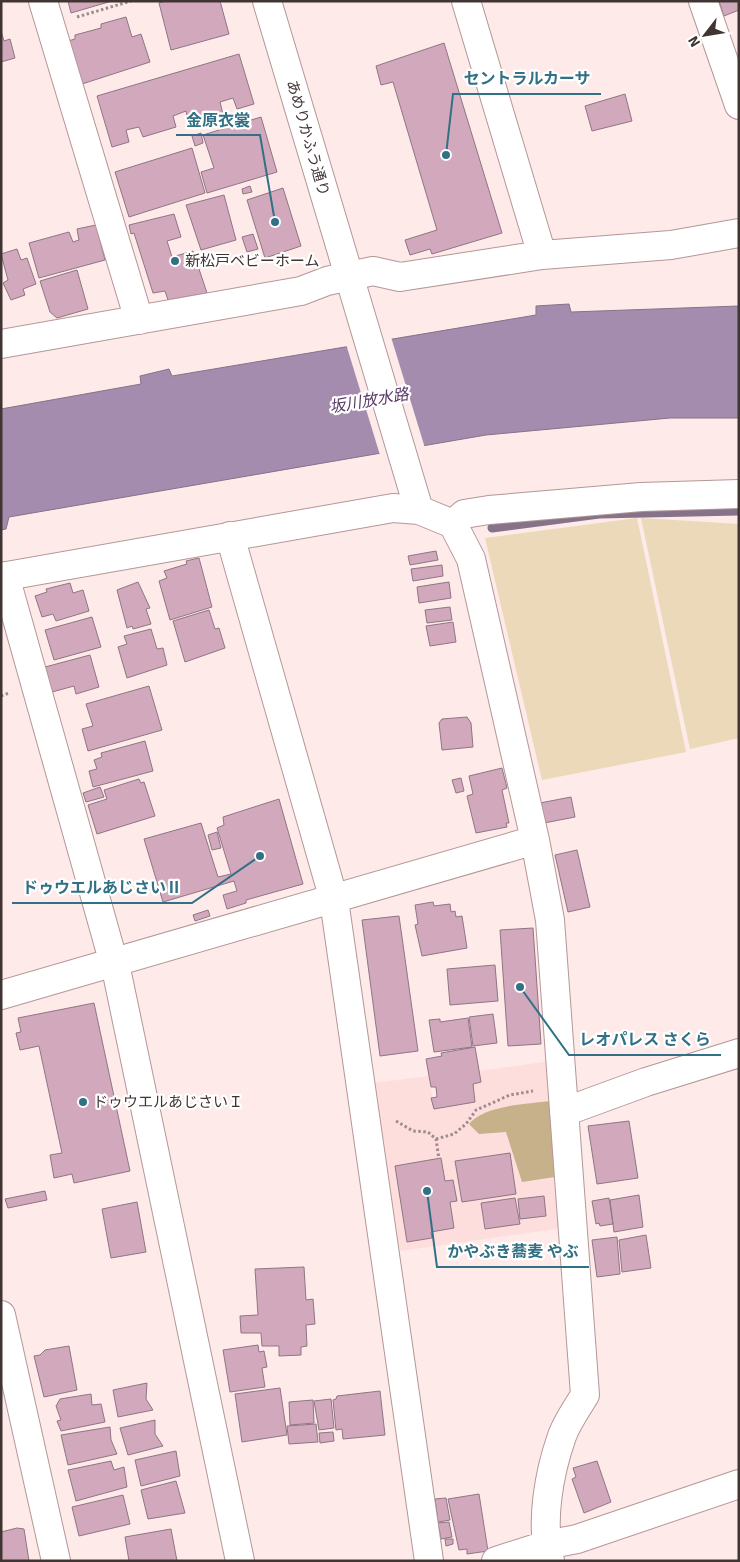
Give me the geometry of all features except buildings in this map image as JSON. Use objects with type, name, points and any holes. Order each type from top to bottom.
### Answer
[{"type":"street","name":"あめりかふう通り","points":[[267,1],[417,504]]},
{"type":"street","points":[[466,1],[542,255]]},
{"type":"street","points":[[703,1],[739,105]]},
{"type":"street","points":[[47,13],[139,320]]},
{"type":"street","points":[[1,344],[300,291],[349,275],[373,271],[400,277],[542,255],[671,245],[739,233]]},
{"type":"street","points":[[453,524],[464,514],[489,510],[641,497],[739,494]]},
{"type":"street","points":[[240,1561],[114,963],[3,576],[417,504],[453,524],[471,559],[535,840],[550,920],[585,1395],[563,1434],[552,1471],[548,1553]]},
{"type":"street","points":[[230,536],[334,900],[429,1561]]},
{"type":"street","points":[[1,995],[334,900],[535,840]]},
{"type":"street","points":[[563,1099],[646,1082],[739,1053]]},
{"type":"street","points":[[1,1315],[56,1561]]},
{"type":"street","points":[[496,1561],[548,1553],[577,1539],[739,1484]]},
{"type":"path","points":[[47,13],[131,1]]},
{"type":"path","points":[[436,1139],[454,1134],[466,1124],[476,1110],[510,1095],[563,1099]]},
{"type":"path","points":[[366,1121],[392,1118],[413,1131],[428,1132],[436,1139],[439,1159]]},
{"type":"shaded area","points":[[637,518],[686,752],[542,780],[485,538]]},
{"type":"shaded area","points":[[641,518],[739,524],[739,738],[690,749]]},
{"type":"shaded area","points":[[551,1061],[564,1228],[400,1251],[374,1083],[429,1076],[434,1109],[473,1084],[481,1081],[479,1071]]},
{"type":"shaded area","points":[[550,1101],[555,1177],[522,1182],[506,1132],[479,1134],[469,1124],[476,1118],[495,1109]]},
{"type":"water","name":"坂川放水路","points":[[569,304],[571,312],[739,306],[739,418],[670,418],[486,435],[9,517],[6,529],[1,530],[1,409],[141,384],[140,376],[169,369],[172,376],[536,315],[536,306]]},
{"type":"pier","points":[[391,337],[425,448],[380,455],[346,344]]},
{"type":"waterway","points":[[492,528],[599,514],[739,511]]},
{"type":"place","name":"セントラルカーサ","points":[[446,155]]},
{"type":"place","name":"金原衣裳","points":[[275,222]]},
{"type":"place","name":"新松戸ベビーホーム","points":[[175,261]]},
{"type":"place","name":"ドゥウエルあじさいⅡ","points":[[260,856]]},
{"type":"place","name":"レオパレス さくら","points":[[520,987]]},
{"type":"place","name":"ドゥウエルあじさいＩ","points":[[83,1102]]},
{"type":"place","name":"かやぶき蕎麦 やぶ","points":[[427,1191]]}]
